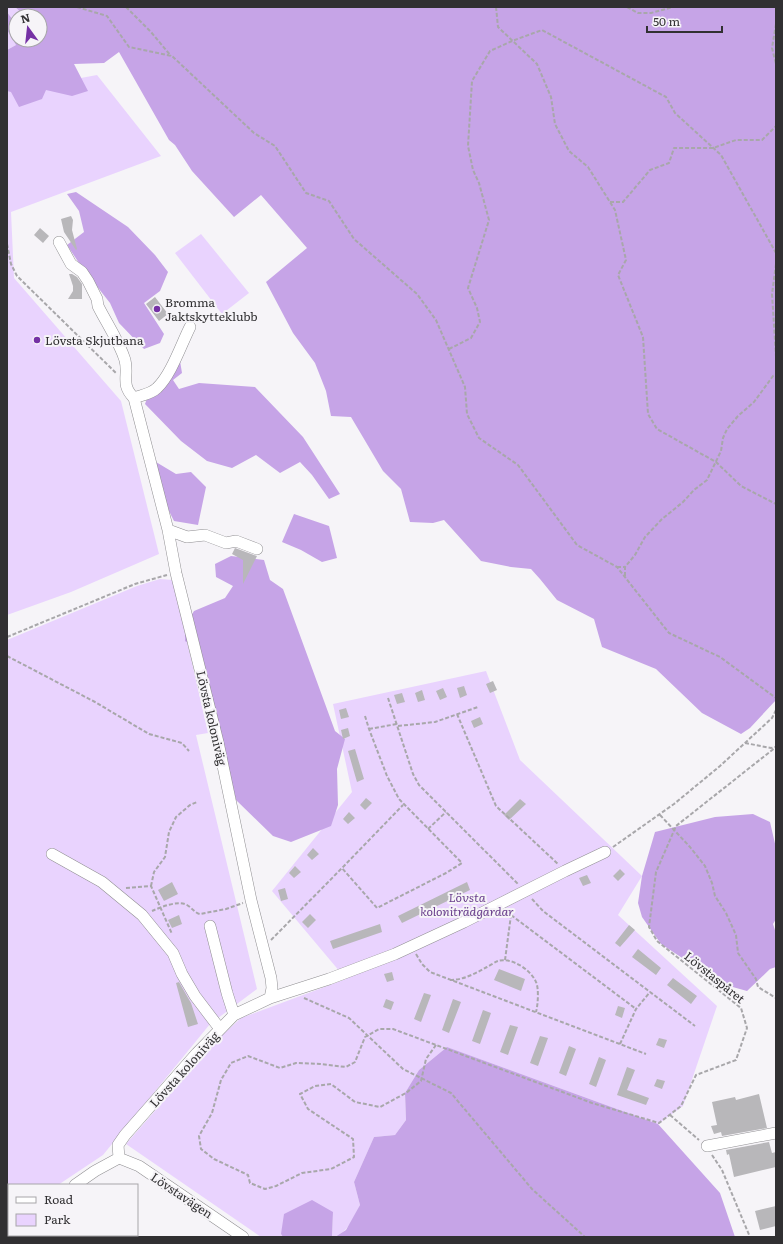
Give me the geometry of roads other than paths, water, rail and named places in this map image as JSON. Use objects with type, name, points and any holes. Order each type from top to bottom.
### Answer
[{"type":"street","points":[[59,242],[71,264],[82,272],[97,299],[101,313],[122,351],[125,361],[126,387],[128,392],[134,398],[149,393],[157,388],[173,363],[190,327]]},
{"type":"street","name":"Lövsta koloniväg","points":[[134,398],[168,530],[176,573],[218,742],[237,848],[251,900],[260,952],[272,988],[270,998]]},
{"type":"street","points":[[168,530],[187,537],[205,535],[226,544],[236,541],[257,549]]},
{"type":"street","name":"Lövsta koloniväg","points":[[119,1158],[118,1145],[125,1135],[197,1053],[234,1015],[270,998],[380,960],[412,946],[605,852]]},
{"type":"street","points":[[52,854],[102,882],[142,915],[173,953],[182,974],[195,996],[220,1029]]},
{"type":"street","points":[[210,926],[234,1015]]},
{"type":"street","points":[[707,1146],[776,1133]]},
{"type":"street","points":[[76,1184],[95,1171],[119,1158]]},
{"type":"street","name":"Lövstavägen","points":[[119,1158],[139,1166],[243,1237]]},
{"type":"place","name":"Bromma Jaktskytteklubb","points":[[157,309]]},
{"type":"place","name":"Lövsta Skjutbana","points":[[37,340]]},
{"type":"park label","name":"Lövsta koloniträdgårdar","points":[[467,904]]}]
